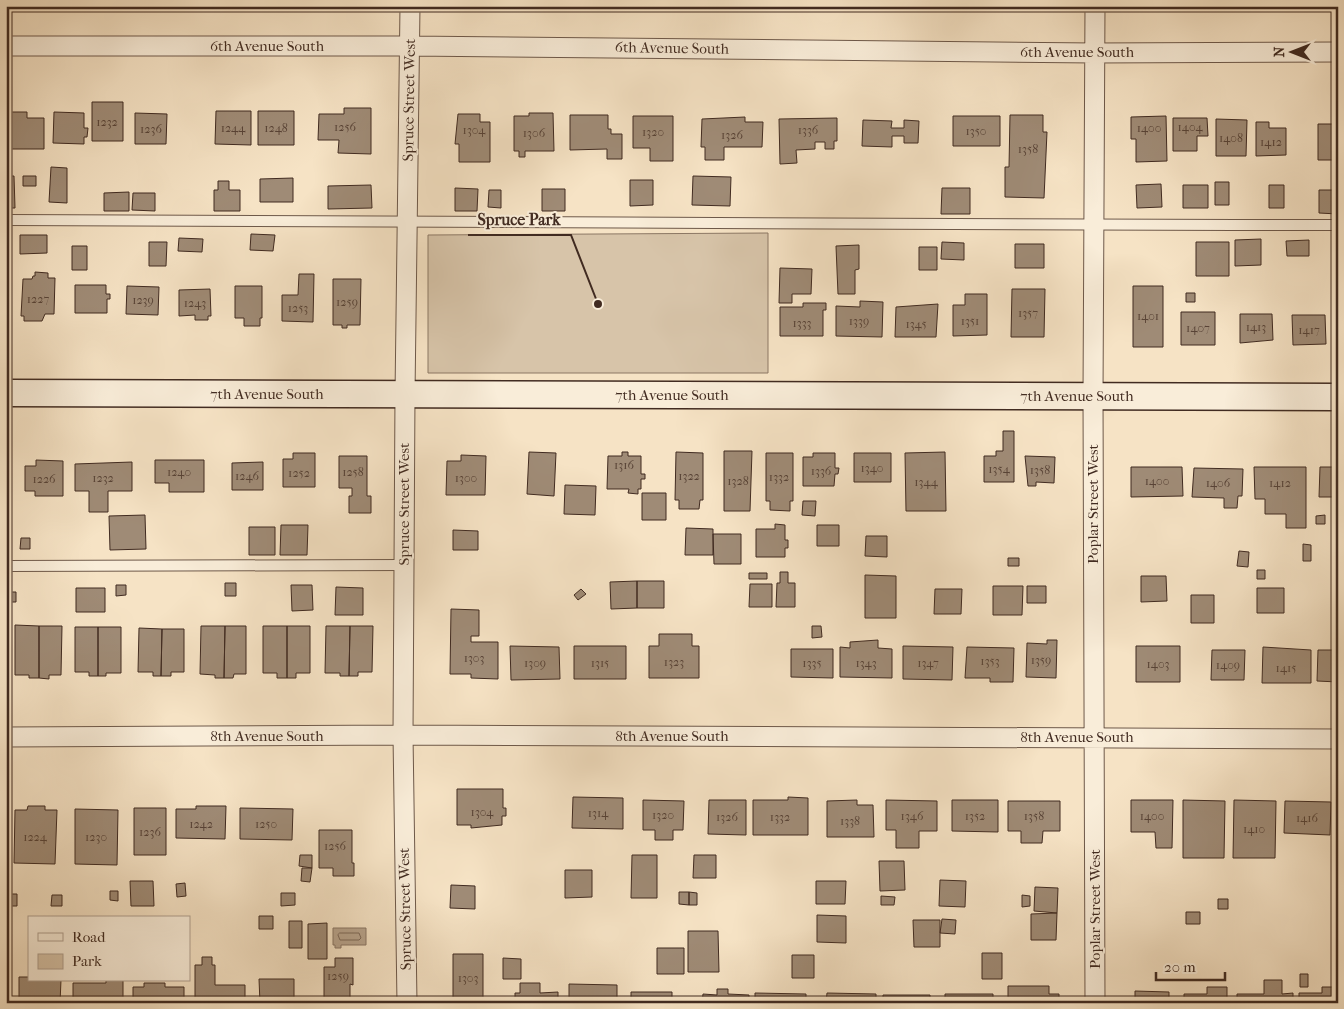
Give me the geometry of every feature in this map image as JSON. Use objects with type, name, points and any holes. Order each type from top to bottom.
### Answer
[{"type":"street","name":"Spruce Street West","points":[[407,1003],[403,735],[410,6]]},
{"type":"street","name":"Poplar Street West","points":[[1095,6],[1093,396],[1095,1003]]},
{"type":"street","name":"6th Avenue South","points":[[6,46],[410,46],[1094,52],[1338,52]]},
{"type":"street","name":"7th Avenue South","points":[[6,393],[1338,398]]},
{"type":"street","name":"8th Avenue South","points":[[6,737],[403,735],[1338,739]]},
{"type":"lane","points":[[6,220],[407,220],[1094,226],[1338,225]]},
{"type":"lane","points":[[6,566],[404,565]]},
{"type":"green space","points":[[768,233],[768,373],[428,373],[428,235]]},
{"type":"water","points":[[333,928],[366,928],[366,945],[341,945],[341,948],[335,948],[335,945],[333,945]]},
{"type":"building","points":[[92,102],[123,102],[123,141],[92,141]]},
{"type":"building","points":[[344,108],[371,108],[371,154],[338,153],[339,140],[318,140],[319,114],[344,114]]},
{"type":"building","points":[[216,111],[251,111],[251,145],[215,144]]},
{"type":"building","points":[[258,111],[294,111],[294,145],[258,145]]},
{"type":"building","points":[[9,112],[27,112],[27,118],[44,118],[44,149],[6,149],[6,118],[9,118]]},
{"type":"building","points":[[54,112],[84,113],[84,128],[88,128],[87,137],[84,137],[84,144],[53,143]]},
{"type":"building","points":[[135,113],[167,114],[166,144],[135,144]]},
{"type":"building","points":[[529,113],[553,113],[554,151],[525,151],[525,157],[519,157],[519,151],[514,151],[514,116],[529,116]]},
{"type":"building","points":[[458,114],[480,114],[480,122],[490,122],[490,162],[459,162],[459,144],[455,144]]},
{"type":"building","points":[[570,115],[608,115],[608,129],[611,129],[611,134],[622,134],[622,159],[607,159],[607,149],[570,150]]},
{"type":"building","points":[[1010,115],[1043,115],[1043,132],[1047,132],[1044,198],[1005,197],[1005,167],[1009,167]]},
{"type":"building","points":[[633,116],[673,116],[673,161],[650,161],[650,148],[633,148]]},
{"type":"building","points":[[953,116],[1000,116],[1000,146],[953,146]]},
{"type":"building","points":[[1166,116],[1167,161],[1136,162],[1136,139],[1131,139],[1131,117]]},
{"type":"building","points":[[745,117],[745,122],[763,122],[762,147],[724,147],[724,160],[705,160],[705,147],[701,147],[702,119]]},
{"type":"building","points":[[837,118],[837,141],[834,141],[834,149],[825,149],[825,142],[815,142],[815,149],[796,150],[797,163],[780,164],[779,119]]},
{"type":"building","points":[[1173,118],[1207,118],[1208,136],[1197,136],[1197,151],[1173,151]]},
{"type":"building","points":[[1216,119],[1247,120],[1246,156],[1216,156]]},
{"type":"building","points":[[863,120],[892,121],[891,128],[904,128],[904,120],[919,121],[918,143],[904,143],[904,136],[892,136],[892,147],[862,146]]},
{"type":"building","points":[[1256,122],[1269,122],[1269,128],[1286,128],[1286,155],[1256,156]]},
{"type":"building","points":[[1318,124],[1338,124],[1338,160],[1318,160]]},
{"type":"building","points":[[51,167],[67,168],[67,203],[49,202]]},
{"type":"building","points":[[6,176],[14,176],[15,208],[6,208]]},
{"type":"building","points":[[23,176],[36,176],[36,186],[23,186]]},
{"type":"building","points":[[693,176],[731,177],[730,206],[692,205]]},
{"type":"building","points":[[293,178],[293,202],[260,202],[260,179]]},
{"type":"building","points":[[630,180],[653,180],[653,205],[630,206]]},
{"type":"building","points":[[218,181],[229,181],[229,190],[240,190],[240,211],[214,211],[214,190],[218,190]]},
{"type":"building","points":[[1215,182],[1229,182],[1229,205],[1215,205]]},
{"type":"building","points":[[1161,184],[1162,207],[1137,208],[1136,185]]},
{"type":"building","points":[[371,185],[372,208],[328,209],[328,186]]},
{"type":"building","points":[[1183,185],[1208,185],[1208,208],[1183,208]]},
{"type":"building","points":[[1269,185],[1284,185],[1284,208],[1269,208]]},
{"type":"building","points":[[455,188],[478,189],[477,211],[455,211]]},
{"type":"building","points":[[942,188],[970,188],[970,214],[941,214]]},
{"type":"building","points":[[542,189],[565,189],[565,211],[542,211]]},
{"type":"building","points":[[489,190],[501,190],[501,208],[488,207]]},
{"type":"building","points":[[1319,190],[1338,190],[1338,214],[1319,213]]},
{"type":"building","points":[[129,192],[129,211],[104,211],[104,193]]},
{"type":"building","points":[[133,193],[155,193],[155,211],[132,210]]},
{"type":"building","points":[[251,234],[275,235],[273,251],[250,250]]},
{"type":"building","points":[[20,235],[47,235],[47,253],[20,254]]},
{"type":"building","points":[[179,238],[203,239],[202,252],[178,251]]},
{"type":"building","points":[[1261,239],[1261,265],[1235,266],[1235,240]]},
{"type":"building","points":[[1309,240],[1309,256],[1287,256],[1286,241]]},
{"type":"building","points":[[149,242],[167,242],[166,266],[149,266]]},
{"type":"building","points":[[942,242],[964,243],[964,260],[941,259]]},
{"type":"building","points":[[1196,242],[1229,242],[1229,276],[1196,276]]},
{"type":"building","points":[[1015,244],[1044,244],[1044,268],[1015,268]]},
{"type":"building","points":[[859,245],[859,269],[855,270],[855,294],[838,294],[836,246]]},
{"type":"building","points":[[72,246],[87,246],[87,270],[72,270]]},
{"type":"building","points":[[919,247],[937,247],[937,270],[919,270]]},
{"type":"building","points":[[780,268],[812,269],[811,294],[792,294],[792,303],[779,303]]},
{"type":"building","points":[[35,272],[48,273],[48,278],[55,278],[54,314],[45,314],[42,321],[24,321],[24,316],[21,316],[23,279],[32,279],[35,276]]},
{"type":"building","points":[[299,274],[314,274],[313,322],[282,321],[282,295],[298,295]]},
{"type":"building","points":[[333,279],[361,279],[360,325],[347,325],[347,328],[342,328],[342,325],[333,325]]},
{"type":"building","points":[[75,285],[106,285],[106,294],[110,294],[110,299],[107,299],[107,313],[75,313]]},
{"type":"building","points":[[127,286],[159,287],[158,315],[126,314]]},
{"type":"building","points":[[235,286],[262,286],[262,318],[260,318],[260,326],[244,326],[244,318],[235,318]]},
{"type":"building","points":[[1133,286],[1163,286],[1163,347],[1133,347]]},
{"type":"building","points":[[210,289],[211,316],[208,316],[208,320],[195,320],[195,315],[179,316],[179,290]]},
{"type":"building","points":[[1012,289],[1045,289],[1044,337],[1011,337]]},
{"type":"building","points":[[1186,293],[1195,293],[1195,302],[1186,302]]},
{"type":"building","points":[[965,294],[987,294],[987,335],[953,336],[953,305],[965,305]]},
{"type":"building","points":[[860,301],[883,302],[882,337],[836,336],[836,306],[860,307]]},
{"type":"building","points":[[803,303],[826,303],[826,310],[823,310],[823,336],[780,336],[780,307],[803,307]]},
{"type":"building","points":[[938,304],[936,337],[895,337],[896,307]]},
{"type":"building","points":[[1181,312],[1215,312],[1215,345],[1181,345]]},
{"type":"building","points":[[1240,314],[1272,314],[1273,340],[1240,343]]},
{"type":"building","points":[[1292,315],[1325,315],[1326,344],[1293,345]]},
{"type":"building","points":[[1003,431],[1014,431],[1014,482],[984,482],[984,456],[996,456],[996,451],[1003,451]]},
{"type":"building","points":[[724,451],[752,451],[750,511],[724,511]]},
{"type":"building","points":[[529,452],[556,453],[554,496],[527,494]]},
{"type":"building","points":[[622,452],[628,452],[628,456],[641,456],[641,474],[645,474],[645,479],[641,479],[641,489],[638,489],[638,494],[628,493],[629,489],[607,489],[608,456],[622,456]]},
{"type":"building","points":[[676,452],[703,453],[703,500],[700,500],[699,509],[679,509],[679,500],[675,500]]},
{"type":"building","points":[[945,452],[946,511],[906,511],[905,453]]},
{"type":"building","points":[[293,453],[315,453],[315,487],[283,487],[283,459],[293,459]]},
{"type":"building","points":[[766,453],[793,453],[793,501],[790,501],[790,511],[770,510],[770,501],[766,501]]},
{"type":"building","points":[[813,453],[835,453],[835,468],[839,468],[838,474],[835,474],[834,486],[803,486],[803,457],[813,457]]},
{"type":"building","points":[[854,453],[891,453],[891,482],[854,482]]},
{"type":"building","points":[[461,455],[486,456],[485,495],[446,495],[447,461],[461,461]]},
{"type":"building","points":[[339,456],[367,456],[367,496],[371,496],[371,513],[349,513],[349,496],[352,496],[352,488],[339,488]]},
{"type":"building","points":[[1025,456],[1055,457],[1054,483],[1036,482],[1036,486],[1028,486]]},
{"type":"building","points":[[6,458],[9,458],[9,490],[6,490]]},
{"type":"building","points":[[36,460],[63,461],[63,496],[35,496],[35,491],[25,491],[25,466],[36,466]]},
{"type":"building","points":[[155,460],[204,460],[204,492],[169,492],[169,483],[155,483]]},
{"type":"building","points":[[132,462],[132,491],[108,491],[108,512],[89,512],[89,491],[75,491],[75,464]]},
{"type":"building","points":[[263,462],[263,490],[232,490],[232,463]]},
{"type":"building","points":[[1131,467],[1182,467],[1183,496],[1131,497]]},
{"type":"building","points":[[1254,467],[1306,467],[1306,528],[1286,528],[1286,514],[1265,514],[1265,499],[1255,499]]},
{"type":"building","points":[[1320,467],[1338,467],[1338,497],[1319,497]]},
{"type":"building","points":[[1194,468],[1243,469],[1242,496],[1238,496],[1237,508],[1224,508],[1224,498],[1192,497]]},
{"type":"building","points":[[565,485],[596,486],[595,515],[564,514]]},
{"type":"building","points":[[642,493],[666,493],[666,520],[642,520]]},
{"type":"building","points":[[803,501],[816,501],[815,516],[802,515]]},
{"type":"building","points":[[145,515],[146,549],[110,550],[109,516]]},
{"type":"building","points":[[1325,515],[1325,524],[1316,524],[1316,516]]},
{"type":"building","points":[[775,524],[785,525],[785,540],[788,540],[788,548],[785,548],[785,557],[756,557],[756,529],[775,529]]},
{"type":"building","points":[[281,525],[308,525],[307,555],[280,555]]},
{"type":"building","points":[[817,525],[839,525],[839,546],[817,546]]},
{"type":"building","points":[[249,527],[275,527],[275,555],[249,555]]},
{"type":"building","points":[[686,528],[713,529],[713,555],[685,555]]},
{"type":"building","points":[[453,530],[478,531],[478,550],[453,550]]},
{"type":"building","points":[[713,534],[741,534],[741,564],[714,564]]},
{"type":"building","points":[[866,536],[887,536],[887,557],[865,556]]},
{"type":"building","points":[[21,538],[30,538],[30,549],[20,549]]},
{"type":"building","points":[[1303,544],[1311,545],[1311,561],[1303,561]]},
{"type":"building","points":[[1239,551],[1249,552],[1248,567],[1237,566]]},
{"type":"building","points":[[1008,558],[1019,558],[1019,566],[1008,566]]},
{"type":"building","points":[[1257,570],[1265,570],[1265,579],[1257,579]]},
{"type":"building","points":[[780,572],[788,572],[788,583],[795,583],[795,607],[776,607],[777,583],[780,583]]},
{"type":"building","points":[[749,573],[767,573],[767,579],[749,579]]},
{"type":"building","points":[[865,575],[896,576],[896,618],[865,618]]},
{"type":"building","points":[[1141,576],[1166,576],[1167,601],[1141,602]]},
{"type":"building","points":[[637,581],[664,581],[664,608],[637,608]]},
{"type":"building","points":[[637,581],[637,608],[611,609],[610,582]]},
{"type":"building","points":[[225,583],[236,583],[236,596],[225,596]]},
{"type":"building","points":[[750,584],[772,584],[772,607],[749,607]]},
{"type":"building","points":[[116,585],[126,585],[126,595],[116,596]]},
{"type":"building","points":[[291,585],[312,585],[313,610],[292,611]]},
{"type":"building","points":[[993,586],[1023,586],[1022,615],[993,615]]},
{"type":"building","points":[[1027,586],[1046,586],[1046,603],[1027,603]]},
{"type":"building","points":[[336,587],[363,588],[363,615],[335,615]]},
{"type":"building","points":[[76,588],[105,588],[105,612],[76,612]]},
{"type":"building","points":[[1257,588],[1284,588],[1284,613],[1257,613]]},
{"type":"building","points":[[581,589],[586,594],[578,600],[574,595]]},
{"type":"building","points":[[935,589],[962,589],[961,614],[934,614]]},
{"type":"building","points":[[8,592],[16,592],[16,602],[8,602]]},
{"type":"building","points":[[1191,595],[1214,595],[1214,623],[1191,623]]},
{"type":"building","points":[[451,609],[479,610],[479,636],[471,636],[471,642],[498,642],[498,679],[471,678],[471,674],[450,674]]},
{"type":"building","points":[[15,625],[39,626],[39,678],[29,678],[29,675],[15,675]]},
{"type":"building","points":[[39,626],[62,626],[61,675],[49,675],[49,679],[39,678]]},
{"type":"building","points":[[201,626],[225,626],[224,678],[200,674]]},
{"type":"building","points":[[225,626],[246,626],[246,674],[234,674],[233,678],[224,678]]},
{"type":"building","points":[[263,626],[287,626],[287,678],[277,678],[277,673],[263,673]]},
{"type":"building","points":[[287,626],[310,626],[310,673],[296,673],[296,678],[287,678]]},
{"type":"building","points":[[326,626],[350,626],[349,676],[340,676],[340,673],[325,673]]},
{"type":"building","points":[[350,626],[373,626],[372,672],[358,672],[358,676],[349,676]]},
{"type":"building","points":[[812,626],[821,626],[822,637],[812,638]]},
{"type":"building","points":[[75,627],[98,627],[98,676],[89,676],[89,672],[75,672]]},
{"type":"building","points":[[98,627],[121,627],[121,673],[106,673],[106,676],[98,676]]},
{"type":"building","points":[[139,628],[162,629],[161,676],[153,676],[153,672],[138,672]]},
{"type":"building","points":[[162,629],[184,629],[184,672],[171,672],[171,676],[161,676]]},
{"type":"building","points":[[659,634],[692,634],[692,646],[699,646],[699,678],[649,678],[649,646],[659,646]]},
{"type":"building","points":[[878,640],[878,648],[892,649],[892,678],[840,677],[840,647],[850,648],[850,642]]},
{"type":"building","points":[[1047,640],[1057,640],[1056,678],[1026,677],[1027,643],[1047,644]]},
{"type":"building","points":[[510,646],[559,647],[560,679],[511,680]]},
{"type":"building","points":[[574,646],[626,646],[626,679],[574,679]]},
{"type":"building","points":[[903,646],[953,647],[952,680],[903,679]]},
{"type":"building","points":[[1136,646],[1180,646],[1180,682],[1136,682]]},
{"type":"building","points":[[967,647],[1014,648],[1013,682],[990,682],[990,678],[965,678]]},
{"type":"building","points":[[1263,647],[1311,650],[1311,683],[1262,683]]},
{"type":"building","points":[[791,649],[833,649],[833,678],[791,677]]},
{"type":"building","points":[[1212,650],[1245,650],[1244,680],[1211,680]]},
{"type":"building","points":[[1318,650],[1338,650],[1338,682],[1317,681]]},
{"type":"building","points":[[457,789],[503,789],[503,808],[506,808],[506,816],[502,816],[502,825],[471,828],[471,825],[457,825]]},
{"type":"building","points":[[573,797],[623,798],[623,829],[572,828]]},
{"type":"building","points":[[788,797],[808,798],[808,835],[753,835],[753,800],[788,800]]},
{"type":"building","points":[[643,800],[684,801],[683,830],[673,830],[673,840],[655,840],[655,830],[643,830]]},
{"type":"building","points":[[709,800],[746,800],[746,835],[708,834]]},
{"type":"building","points":[[857,800],[857,805],[873,805],[874,837],[827,837],[827,801]]},
{"type":"building","points":[[886,800],[937,801],[937,831],[919,831],[919,848],[896,848],[896,830],[886,830]]},
{"type":"building","points":[[952,800],[998,800],[998,832],[952,831]]},
{"type":"building","points":[[1131,800],[1173,800],[1172,848],[1156,848],[1155,832],[1131,832]]},
{"type":"building","points":[[1183,800],[1225,801],[1224,858],[1183,858]]},
{"type":"building","points":[[1234,800],[1276,801],[1275,858],[1233,858]]},
{"type":"building","points":[[1008,801],[1060,801],[1060,831],[1043,831],[1042,843],[1021,843],[1021,831],[1008,831]]},
{"type":"building","points":[[1285,801],[1331,802],[1330,835],[1284,833]]},
{"type":"building","points":[[28,806],[45,806],[45,810],[57,810],[55,864],[14,863],[15,810],[27,810]]},
{"type":"building","points":[[196,806],[226,806],[225,839],[176,838],[176,809],[196,809]]},
{"type":"building","points":[[134,808],[166,808],[166,855],[134,855]]},
{"type":"building","points":[[240,808],[293,809],[292,840],[240,839]]},
{"type":"building","points":[[75,809],[118,810],[117,865],[75,864]]},
{"type":"building","points":[[319,830],[352,830],[354,876],[333,876],[333,868],[319,868]]},
{"type":"building","points":[[300,855],[312,855],[312,868],[299,866]]},
{"type":"building","points":[[632,855],[657,855],[657,898],[631,898]]},
{"type":"building","points":[[694,855],[716,855],[716,878],[693,878]]},
{"type":"building","points":[[879,861],[904,861],[905,890],[880,891]]},
{"type":"building","points":[[302,868],[312,868],[310,882],[301,881]]},
{"type":"building","points":[[565,870],[592,870],[592,897],[565,898]]},
{"type":"building","points":[[940,880],[966,881],[965,907],[939,906]]},
{"type":"building","points":[[130,881],[153,881],[154,906],[131,906]]},
{"type":"building","points":[[816,881],[846,881],[845,904],[816,904]]},
{"type":"building","points":[[185,883],[186,896],[177,897],[176,884]]},
{"type":"building","points":[[451,885],[475,886],[475,909],[450,908]]},
{"type":"building","points":[[1035,887],[1058,888],[1057,913],[1034,911]]},
{"type":"building","points":[[110,891],[118,891],[118,901],[110,900]]},
{"type":"building","points":[[679,892],[689,892],[689,905],[679,904]]},
{"type":"building","points":[[689,892],[697,893],[697,905],[689,905]]},
{"type":"building","points":[[281,893],[295,893],[295,905],[281,906]]},
{"type":"building","points":[[7,894],[17,894],[17,906],[7,906]]},
{"type":"building","points":[[52,895],[62,895],[62,906],[51,906]]},
{"type":"building","points":[[1022,895],[1030,896],[1030,906],[1022,907]]},
{"type":"building","points":[[881,896],[895,897],[894,905],[881,905]]},
{"type":"building","points":[[1218,899],[1228,899],[1228,909],[1218,909]]},
{"type":"building","points":[[1186,912],[1200,912],[1200,924],[1186,924]]},
{"type":"building","points":[[1057,913],[1056,940],[1031,940],[1031,914]]},
{"type":"building","points":[[817,915],[846,916],[846,943],[817,942]]},
{"type":"building","points":[[259,916],[273,916],[273,929],[259,929]]},
{"type":"building","points":[[942,919],[956,920],[955,934],[940,933]]},
{"type":"building","points":[[913,920],[940,920],[940,947],[914,947]]},
{"type":"building","points":[[289,921],[302,921],[302,948],[289,948]]},
{"type":"building","points":[[327,923],[327,959],[308,959],[308,924]]},
{"type":"building","points":[[688,931],[718,931],[719,972],[688,972]]},
{"type":"building","points":[[657,948],[684,948],[684,974],[657,974]]},
{"type":"building","points":[[982,953],[1002,953],[1002,979],[982,979]]},
{"type":"building","points":[[453,954],[483,954],[483,1001],[480,1001],[480,1003],[453,1003]]},
{"type":"building","points":[[792,955],[814,955],[814,978],[792,978]]},
{"type":"building","points":[[202,957],[212,957],[212,965],[215,965],[215,985],[245,985],[245,1003],[195,1003],[195,965],[202,965]]},
{"type":"building","points":[[335,958],[353,958],[353,985],[350,984],[350,1003],[324,1003],[324,967],[335,967]]},
{"type":"building","points":[[503,958],[521,959],[521,979],[503,979]]},
{"type":"building","points":[[1300,974],[1308,974],[1308,987],[1300,987]]},
{"type":"building","points":[[19,977],[28,977],[28,982],[61,982],[60,1003],[19,1003]]},
{"type":"building","points":[[259,979],[294,979],[294,1003],[260,1003]]},
{"type":"building","points":[[1264,980],[1282,980],[1282,994],[1293,993],[1293,1003],[1237,1003],[1237,994],[1264,994]]},
{"type":"building","points":[[123,982],[123,1003],[73,1003],[73,983]]},
{"type":"building","points":[[144,983],[165,983],[165,987],[184,987],[184,1003],[133,1003],[133,987],[144,987]]},
{"type":"building","points":[[520,983],[540,983],[540,993],[558,992],[558,1003],[515,1003],[515,993],[520,993]]},
{"type":"building","points":[[569,984],[617,985],[617,1003],[569,1003]]},
{"type":"building","points":[[1008,986],[1049,986],[1049,994],[1059,994],[1059,1003],[1008,1003]]},
{"type":"building","points":[[1207,987],[1227,987],[1227,1003],[1184,1003],[1184,994],[1207,994]]},
{"type":"building","points":[[1322,987],[1338,987],[1338,1003],[1299,1003],[1299,993],[1322,993]]},
{"type":"building","points":[[717,989],[728,989],[728,994],[749,995],[749,1003],[702,1003],[703,994],[717,995]]},
{"type":"building","points":[[1135,991],[1169,992],[1169,1003],[1135,1003]]},
{"type":"building","points":[[631,992],[672,992],[672,1003],[631,1003]]},
{"type":"building","points":[[755,993],[806,994],[806,1003],[755,1003]]},
{"type":"building","points":[[827,993],[876,994],[876,1003],[826,1003]]},
{"type":"building","points":[[945,994],[993,994],[993,1003],[945,1003]]},
{"type":"building","points":[[883,995],[930,995],[930,1003],[883,1003]]},
{"type":"place","name":"Spruce Park","points":[[598,304]]}]
